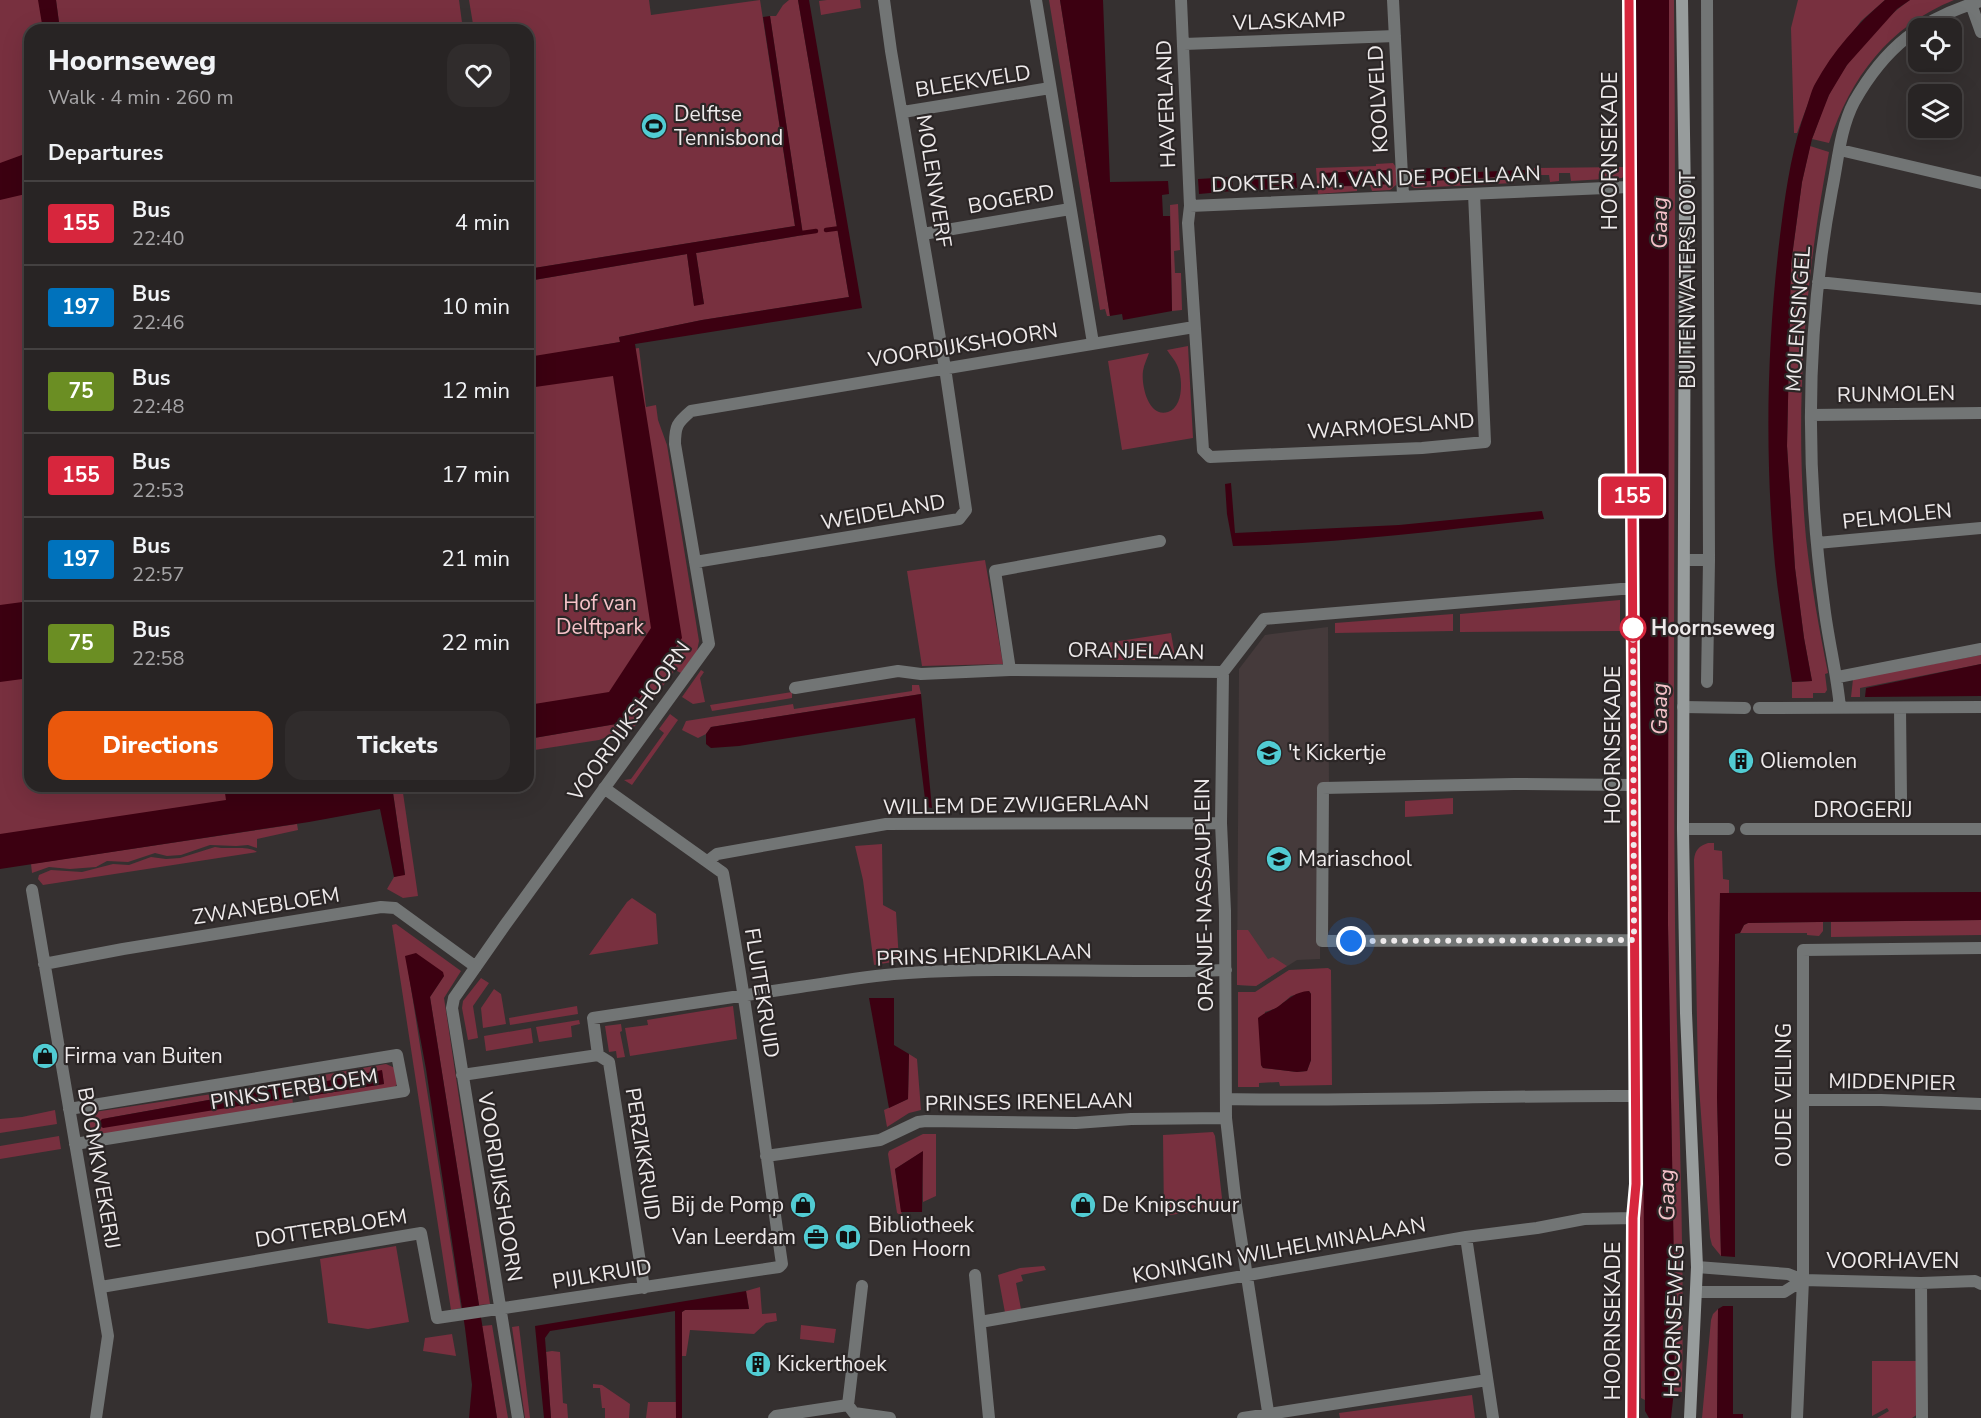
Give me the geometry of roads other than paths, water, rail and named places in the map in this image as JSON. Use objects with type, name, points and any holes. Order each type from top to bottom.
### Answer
[{"type":"street","name":"MOLENWERF","points":[[884,0],[945,368]]},
{"type":"street","points":[[1036,0],[1093,344]]},
{"type":"street","name":"HAVERLAND","points":[[1181,0],[1190,206]]},
{"type":"street","name":"KOOLVELD","points":[[1393,0],[1403,195]]},
{"type":"street","name":"HOORNSEKADE","points":[[1629,0],[1636,1184],[1633,1218],[1632,1418]]},
{"type":"street","name":"BUITENWATERSLOOT","points":[[1682,0],[1685,199],[1683,829]]},
{"type":"street","name":"BUITENWATERSLOOT","points":[[1707,0],[1709,560],[1707,682]]},
{"type":"street","points":[[1976,2],[1981,32]]},
{"type":"street","name":"MOLENSINGEL","points":[[1840,708],[1838,677],[1832,657],[1824,605],[1812,487],[1812,356],[1825,225],[1844,130],[1854,104],[1872,75],[1893,49],[1925,24],[1941,14],[1976,2]]},
{"type":"street","name":"VLASKAMP","points":[[1184,44],[1395,36]]},
{"type":"street","name":"BLEEKVELD","points":[[903,112],[1050,88]]},
{"type":"street","points":[[1840,150],[1981,183]]},
{"type":"street","name":"DOKTER A.M. VAN DE POELLAAN","points":[[1203,450],[1188,223],[1190,206],[1629,187]]},
{"type":"street","name":"WARMOESLAND","points":[[1203,450],[1210,457],[1422,448],[1485,442],[1474,194]]},
{"type":"street","name":"BOGERD","points":[[923,234],[1070,209]]},
{"type":"street","points":[[1818,282],[1981,299]]},
{"type":"street","name":"VOORDIJKSHOORN","points":[[518,1418],[495,1310],[452,1008],[454,998],[709,644],[675,444],[678,421],[691,411],[1194,327]]},
{"type":"street","name":"WEIDELAND","points":[[695,562],[959,519],[966,510],[945,368]]},
{"type":"street","name":"RUNMOLEN","points":[[1811,415],[1981,413]]},
{"type":"street","name":"PELMOLEN","points":[[1817,543],[1981,528]]},
{"type":"street","points":[[1010,670],[995,571],[1160,541]]},
{"type":"street","points":[[1684,560],[1709,560]]},
{"type":"street","name":"ORANJELAAN","points":[[795,688],[898,671],[921,674],[1010,670],[1223,672],[1264,620],[1633,588]]},
{"type":"street","points":[[1838,677],[1981,649]]},
{"type":"street","name":"ORANJE-NASSAUPLEIN","points":[[1223,672],[1221,823],[1226,970],[1226,1118],[1236,1206],[1269,1416]]},
{"type":"street","points":[[1683,707],[1745,708]]},
{"type":"street","points":[[1759,708],[1981,707]]},
{"type":"street","points":[[1900,708],[1901,798]]},
{"type":"street","points":[[1633,785],[1514,784],[1323,789],[1322,941],[1634,940]]},
{"type":"street","name":"FLUITEKRUID","points":[[604,788],[723,873],[782,1264]]},
{"type":"street","name":"WILLEM DE ZWIJGERLAAN","points":[[708,861],[717,854],[885,824],[1221,823]]},
{"type":"street","points":[[1683,829],[1729,830]]},
{"type":"street","name":"HOORNSEWEG","points":[[1683,829],[1686,1013],[1697,1267],[1690,1418]]},
{"type":"street","name":"DROGERIJ","points":[[1746,829],[1981,829]]},
{"type":"street","name":"BOOMKWEKERIJ","points":[[32,890],[108,1336],[96,1418]]},
{"type":"street","name":"ZWANEBLOEM","points":[[44,964],[381,907],[394,908],[476,967]]},
{"type":"street","name":"OUDE VEILING","points":[[1797,1418],[1803,1280],[1803,950],[1981,948]]},
{"type":"street","name":"PRINS HENDRIKLAAN","points":[[604,1058],[593,1018],[743,995],[907,973],[1063,970],[1167,973],[1226,970]]},
{"type":"street","name":"PINKSTERBLOEM","points":[[69,1109],[398,1055],[404,1091],[75,1144]]},
{"type":"street","points":[[462,1076],[604,1058]]},
{"type":"street","name":"PERZIKKRUID","points":[[604,1058],[644,1288]]},
{"type":"street","points":[[1227,1100],[1321,1101],[1556,1095],[1634,1096]]},
{"type":"street","name":"MIDDENPIER","points":[[1803,1100],[1981,1104]]},
{"type":"street","name":"PRINSES IRENELAAN","points":[[766,1156],[880,1140],[918,1122],[926,1121],[1076,1123],[1131,1119],[1226,1118]]},
{"type":"street","name":"KONINGIN WILHELMINALAAN","points":[[980,1322],[1466,1237],[1537,1228],[1584,1219],[1633,1218]]},
{"type":"street","name":"DOTTERBLOEM","points":[[101,1287],[421,1233],[437,1318],[495,1310]]},
{"type":"street","points":[[1466,1237],[1493,1418]]},
{"type":"street","name":"PIJLKRUID","points":[[495,1310],[777,1268],[782,1264]]},
{"type":"street","name":"VOORHAVEN","points":[[1697,1267],[1788,1274],[1803,1280],[1921,1283],[1975,1281],[1981,1284]]},
{"type":"street","points":[[975,1275],[989,1418]]},
{"type":"street","name":"VOORHAVEN","points":[[1697,1292],[1784,1292],[1803,1280]]},
{"type":"street","points":[[1921,1283],[1922,1418]]},
{"type":"street","points":[[862,1286],[848,1405],[854,1413],[890,1418]]},
{"type":"street","points":[[1243,1418],[1269,1416],[1486,1380]]},
{"type":"street","points":[[774,1418],[848,1405]]},
{"type":"water","points":[[38,0],[56,0],[59,24],[42,24]]},
{"type":"water","points":[[798,0],[809,0],[862,308],[635,344],[682,638],[622,723],[534,738],[534,704],[609,692],[651,628],[613,376],[534,387],[534,356],[620,342],[619,337],[702,320],[849,297]]},
{"type":"water","points":[[1060,0],[1103,0],[1110,182],[1168,181],[1169,194],[1162,195],[1163,216],[1170,216],[1172,311],[1123,320],[1122,314],[1110,316]]},
{"type":"water","name":"Gaag","points":[[1636,0],[1669,0],[1668,925],[1675,1328],[1671,1418],[1649,1418],[1645,1411]]},
{"type":"water","points":[[1885,0],[1910,0],[1897,9],[1847,65],[1829,95],[1812,139],[1802,182],[1791,264],[1787,446],[1795,568],[1812,681],[1792,682],[1775,565],[1768,436],[1770,349],[1784,206],[1794,150],[1814,87],[1846,39]]},
{"type":"water","points":[[770,16],[803,235],[696,253],[704,304],[694,306],[687,254],[534,280],[534,268],[795,226],[763,17]]},
{"type":"water","points":[[24,154],[24,194],[0,200],[0,163]]},
{"type":"water","points":[[1475,166],[1476,172],[1526,170],[1526,175],[1414,182],[1413,169]]},
{"type":"water","points":[[1391,170],[1392,184],[1320,187],[1320,173]]},
{"type":"water","points":[[1296,173],[1297,188],[1252,190],[1251,175]]},
{"type":"water","points":[[1232,177],[1233,191],[1199,194],[1198,179]]},
{"type":"water","points":[[1231,483],[1235,533],[1399,525],[1542,511],[1544,519],[1350,539],[1233,546],[1227,514],[1225,484]]},
{"type":"water","points":[[24,602],[24,679],[0,682],[0,605]]},
{"type":"water","points":[[1981,664],[1981,696],[1865,697],[1866,688]]},
{"type":"water","points":[[921,694],[932,808],[926,807],[915,718],[739,746],[711,748],[706,744],[706,734],[711,727]]},
{"type":"water","points":[[225,792],[393,792],[405,875],[394,877],[380,809],[0,869],[0,834],[226,800]]},
{"type":"water","points":[[1981,892],[1981,920],[1748,923],[1744,925],[1740,933],[1735,934],[1735,1257],[1721,1256],[1717,1097],[1720,893]]},
{"type":"water","points":[[416,953],[443,972],[444,976],[430,997],[497,1418],[469,1418],[472,1385],[465,1328],[426,1069],[405,956]]},
{"type":"water","points":[[1309,991],[1311,994],[1311,1060],[1307,1071],[1263,1068],[1258,1018],[1296,994]]},
{"type":"water","points":[[869,998],[894,998],[894,1045],[909,1054],[908,1099],[889,1108]]},
{"type":"water","points":[[382,1070],[384,1084],[309,1096],[307,1085]]},
{"type":"water","points":[[281,1087],[283,1099],[103,1128],[99,1125],[102,1119]]},
{"type":"water","points":[[923,1151],[922,1212],[901,1212],[895,1169]]},
{"type":"water","points":[[746,1291],[749,1309],[685,1310],[682,1312],[682,1418],[676,1418],[675,1311],[550,1331],[545,1338],[551,1418],[544,1418],[535,1326]]},
{"type":"water","points":[[1723,1306],[1733,1306],[1733,1414],[1743,1414],[1743,1418],[1717,1418],[1718,1309]]},
{"type":"waterway","points":[[826,230],[841,228]]},
{"type":"waterway","points":[[802,233],[816,231]]},
{"type":"place","name":"Delftse Tennisbond","points":[[654,126]]},
{"type":"place","name":"Hoornseweg","points":[[1633,628]]},
{"type":"place","name":"'t Kickertje","points":[[1269,753]]},
{"type":"place","name":"Oliemolen","points":[[1741,761]]},
{"type":"place","name":"Mariaschool","points":[[1279,859]]},
{"type":"place","name":"Firma van Buiten","points":[[45,1056]]},
{"type":"place","name":"Bij de Pomp","points":[[803,1205]]},
{"type":"place","name":"De Knipschuur","points":[[1083,1205]]},
{"type":"place","name":"Van Leerdam","points":[[816,1237]]},
{"type":"place","name":"Bibliotheek Den Hoorn","points":[[848,1237]]},
{"type":"place","name":"Kickerthoek","points":[[758,1364]]},
{"type":"park label","name":"Hof van Delftpark","points":[[600,615]]}]
